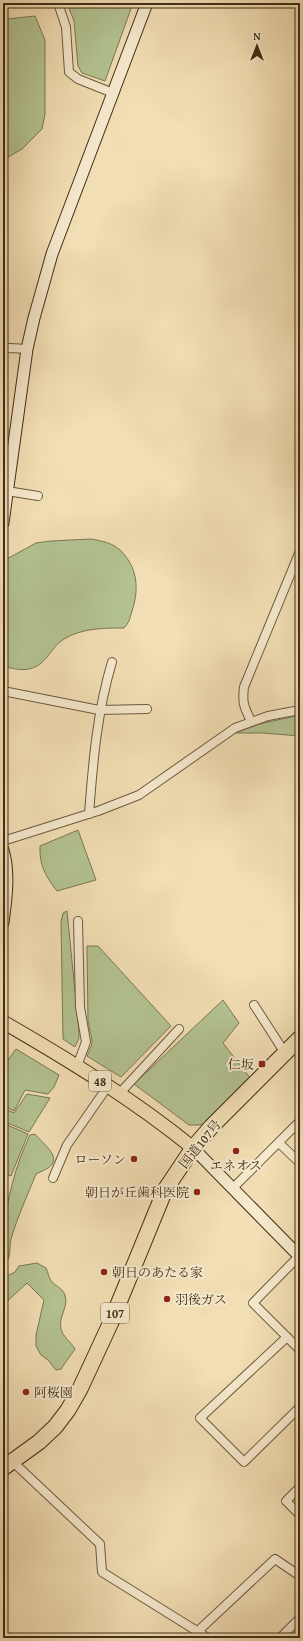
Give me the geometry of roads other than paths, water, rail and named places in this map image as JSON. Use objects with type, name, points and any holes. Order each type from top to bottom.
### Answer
[{"type":"highway","name":"国道107号","points":[[8,1465],[39,1442],[55,1427],[68,1410],[80,1389],[111,1322],[165,1190],[193,1148],[216,1122],[300,1038]]},
{"type":"main road","name":"48","points":[[3,1022],[114,1090],[161,1122],[193,1148]]},
{"type":"street","points":[[58,3],[66,27],[70,72],[78,79],[113,93]]},
{"type":"street","points":[[3,523],[27,349],[34,318],[52,254],[147,3]]},
{"type":"street","points":[[3,349],[27,349]]},
{"type":"street","points":[[7,491],[38,496]]},
{"type":"street","points":[[251,721],[242,699],[244,687],[300,551]]},
{"type":"street","points":[[89,814],[94,750],[100,710],[112,662]]},
{"type":"street","points":[[3,690],[100,710],[147,709]]},
{"type":"street","points":[[3,841],[89,814],[139,795],[235,728],[268,716],[300,710]]},
{"type":"street","points":[[3,850],[6,876],[3,923]]},
{"type":"street","points":[[77,1066],[86,1042],[80,1007],[78,921]]},
{"type":"street","points":[[254,1005],[284,1053]]},
{"type":"street","points":[[53,1178],[67,1145],[114,1090],[179,1028]]},
{"type":"street","points":[[233,1188],[300,1121]]},
{"type":"street","points":[[279,1143],[300,1163]]},
{"type":"street","points":[[193,1148],[300,1256],[253,1303],[300,1350]]},
{"type":"street","points":[[287,1337],[200,1418],[244,1462],[300,1407]]},
{"type":"street","points":[[8,1465],[100,1544],[102,1572],[208,1638]]},
{"type":"street","points":[[300,1487],[286,1501],[300,1514]]},
{"type":"street","points":[[197,1632],[275,1559],[300,1576]]},
{"type":"street","points":[[280,1638],[300,1618]]},
{"type":"place","name":"仁坂","points":[[262,1064]]},
{"type":"place","name":"エネオス","points":[[236,1151]]},
{"type":"place","name":"ローソン","points":[[134,1159]]},
{"type":"place","name":"朝日が丘歯科医院","points":[[197,1192]]},
{"type":"place","name":"朝日のあたる家","points":[[104,1272]]},
{"type":"place","name":"羽後ガス","points":[[167,1299]]},
{"type":"place","name":"阿桜園","points":[[26,1392]]}]
